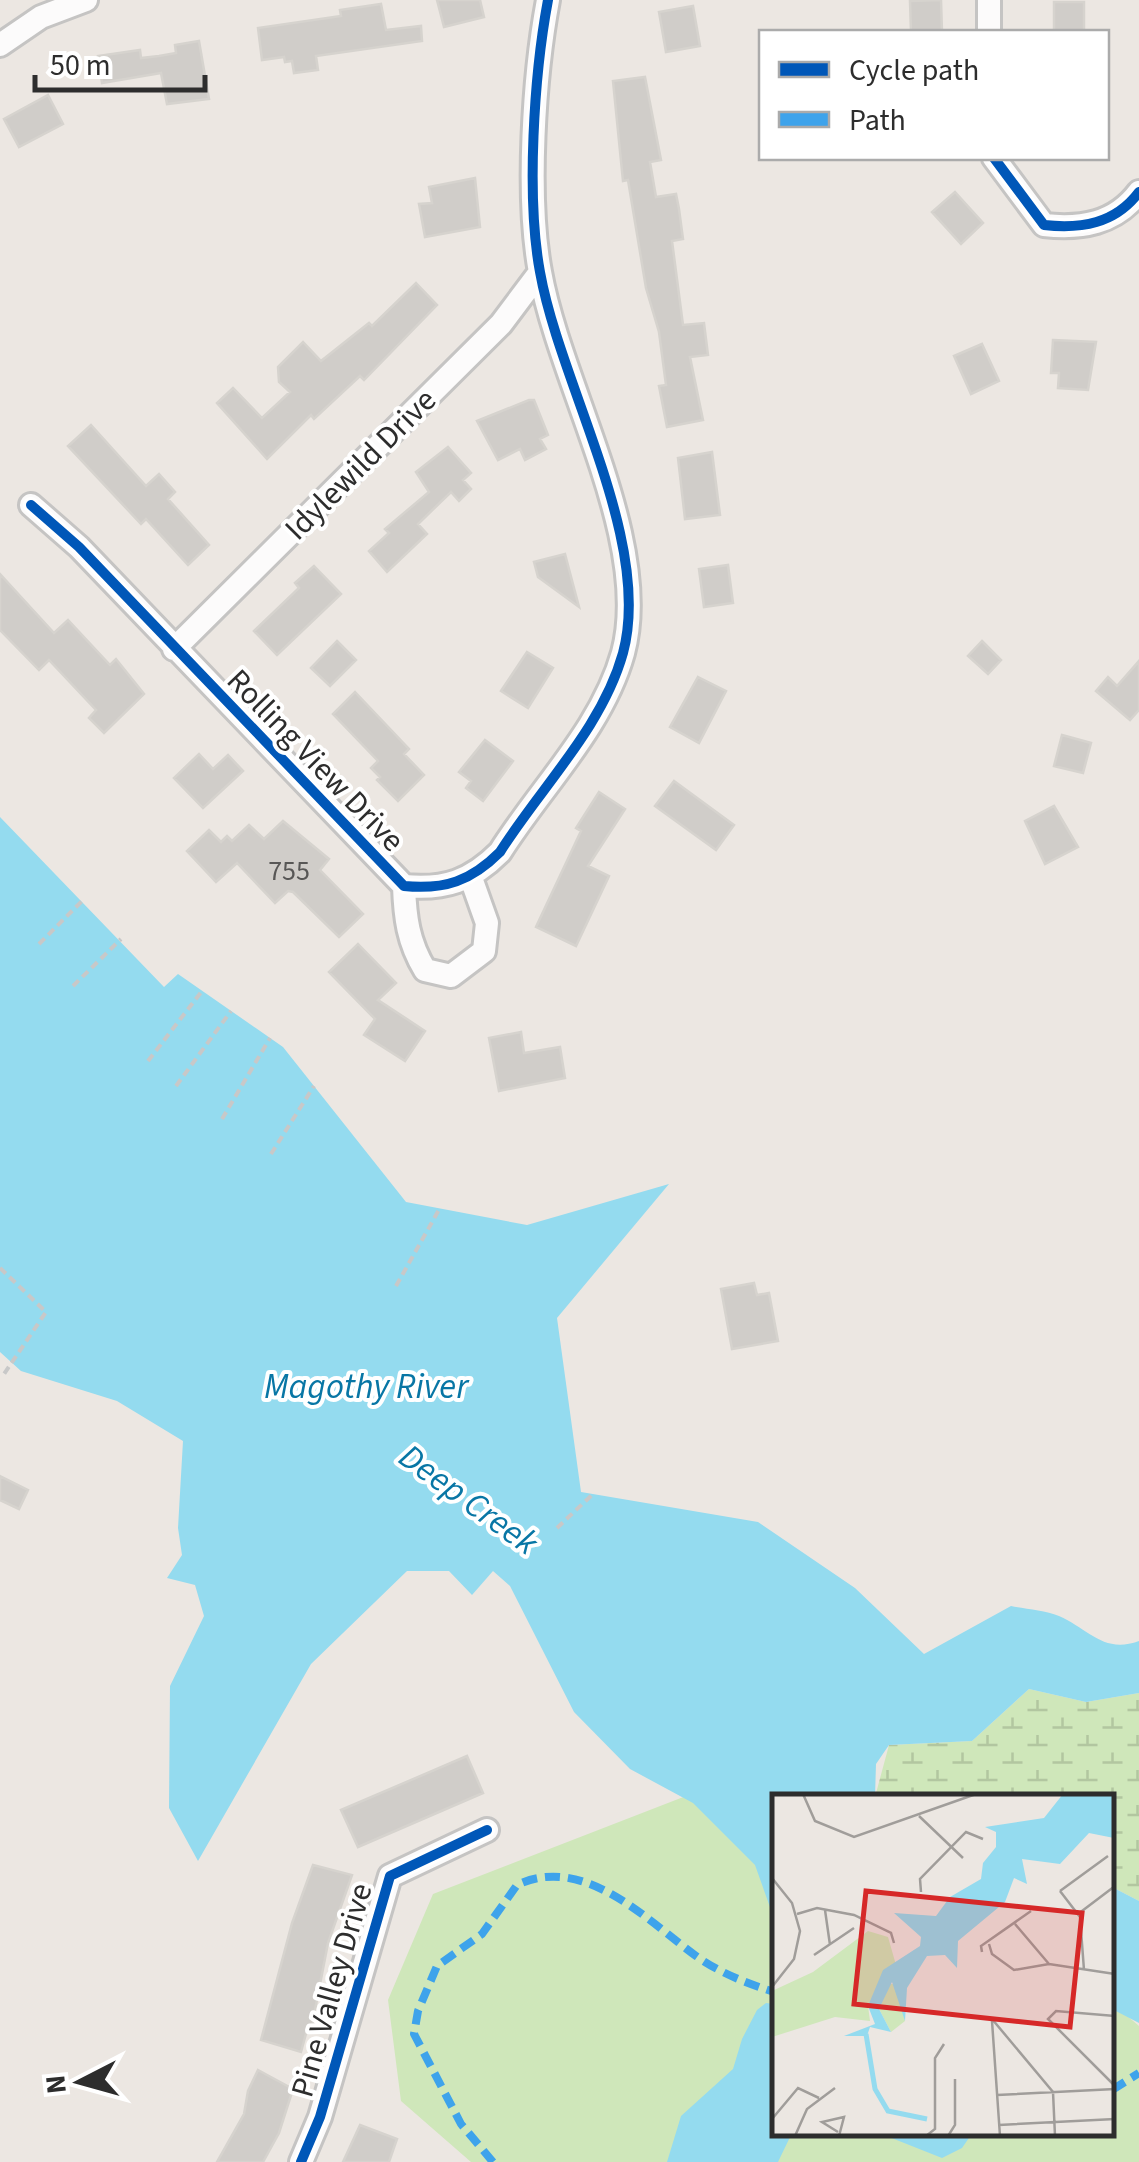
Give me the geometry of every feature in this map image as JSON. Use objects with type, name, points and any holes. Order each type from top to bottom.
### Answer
[{"type":"street","points":[[3,36],[86,0]]},
{"type":"street","points":[[404,886],[406,926],[425,970],[451,976],[484,951],[487,923],[470,878],[500,852],[608,693],[632,612],[607,494],[540,272],[534,174],[542,34],[548,0]]},
{"type":"street","points":[[989,0],[989,30]]},
{"type":"street","points":[[995,160],[1044,225],[1082,230],[1132,202],[1139,192]]},
{"type":"street","name":"Idylewild Drive","points":[[174,649],[501,324],[540,272]]},
{"type":"street","name":"Rolling View Drive","points":[[32,505],[79,547],[404,886],[437,887],[470,878]]},
{"type":"street","name":"Pine Valley Drive","points":[[302,2162],[320,2117],[390,1876],[487,1830]]},
{"type":"path","points":[[39,944],[84,899]]},
{"type":"path","points":[[73,986],[121,939]]},
{"type":"path","points":[[148,1061],[202,991]]},
{"type":"path","points":[[176,1086],[232,1011]]},
{"type":"path","points":[[222,1119],[270,1038]]},
{"type":"path","points":[[271,1154],[314,1086]]},
{"type":"path","points":[[396,1286],[440,1208]]},
{"type":"path","points":[[0,1268],[46,1312],[4,1374]]},
{"type":"path","points":[[557,1528],[593,1494]]},
{"type":"green space","points":[[1029,1689],[1086,1702],[1139,1693],[1139,1901],[1114,1888],[1114,1794],[876,1794],[889,1745],[972,1741]]},
{"type":"green space","points":[[704,1789],[772,1856],[772,2137],[1114,2137],[1114,2005],[1139,2026],[1139,2162],[471,2162],[401,2101],[388,2000],[433,1894]]},
{"type":"water","name":"Magothy River","points":[[0,817],[164,987],[178,974],[283,1047],[406,1202],[527,1225],[669,1184],[557,1318],[581,1492],[758,1522],[855,1588],[924,1654],[1011,1606],[1059,1616],[1106,1642],[1139,1641],[1139,1693],[1086,1702],[1029,1689],[972,1741],[889,1745],[876,1764],[875,1794],[772,1794],[771,1910],[755,1865],[693,1803],[630,1769],[574,1712],[510,1586],[493,1571],[472,1595],[449,1571],[407,1571],[311,1664],[198,1861],[169,1808],[170,1686],[204,1616],[195,1585],[167,1578],[182,1555],[178,1528],[183,1441],[117,1401],[21,1371],[0,1352]]},
{"type":"water","points":[[1114,1888],[1139,1901],[1139,2023],[1114,2010]]},
{"type":"water","points":[[772,2004],[772,2137],[790,2137],[778,2162],[667,2162],[681,2116],[733,2069],[757,2010]]},
{"type":"water","points":[[889,2137],[970,2137],[962,2148],[942,2158]]},
{"type":"building","points":[[437,0],[480,0],[484,17],[444,27]]},
{"type":"building","points":[[941,0],[942,30],[911,30],[910,1]]},
{"type":"building","points":[[1054,2],[1084,2],[1084,30],[1054,30]]},
{"type":"building","points":[[381,4],[386,30],[421,26],[422,41],[316,56],[318,70],[294,73],[292,61],[285,62],[284,57],[262,60],[258,28],[341,16],[340,10]]},
{"type":"building","points":[[693,6],[700,46],[666,52],[659,12]]},
{"type":"building","points":[[199,41],[209,99],[167,104],[161,73],[102,83],[98,56],[140,50],[141,58],[159,56],[176,53],[175,45]]},
{"type":"building","points":[[645,77],[661,160],[650,162],[656,197],[676,194],[679,209],[683,239],[672,241],[683,325],[704,323],[708,355],[690,357],[703,420],[667,427],[659,386],[666,385],[659,332],[646,288],[628,180],[623,181],[613,81]]},
{"type":"building","points":[[48,95],[63,124],[19,147],[4,119]]},
{"type":"building","points":[[475,178],[480,227],[425,237],[419,204],[432,203],[429,187]]},
{"type":"building","points":[[955,192],[983,223],[961,244],[932,212]]},
{"type":"building","points":[[416,283],[437,305],[364,380],[360,376],[314,419],[311,415],[267,459],[217,403],[233,388],[262,418],[290,392],[279,382],[278,367],[303,342],[321,361],[369,323],[372,326]]},
{"type":"building","points":[[1053,340],[1096,342],[1088,390],[1058,388],[1059,373],[1051,373]]},
{"type":"building","points":[[982,344],[999,381],[971,394],[954,356]]},
{"type":"building","points":[[534,400],[548,435],[540,439],[546,449],[525,460],[520,449],[498,460],[477,421]]},
{"type":"building","points":[[91,425],[146,486],[159,474],[175,492],[168,499],[209,545],[188,565],[146,519],[141,524],[68,446]]},
{"type":"building","points":[[448,447],[471,473],[463,480],[471,489],[459,501],[451,492],[418,524],[427,534],[387,572],[369,551],[389,533],[385,529],[429,492],[416,472]]},
{"type":"building","points":[[712,452],[720,515],[685,519],[678,458]]},
{"type":"building","points":[[565,554],[579,607],[538,577],[534,562]]},
{"type":"building","points":[[728,565],[733,603],[704,607],[699,569]]},
{"type":"building","points":[[314,566],[341,594],[277,655],[254,631],[299,588],[295,583]]},
{"type":"building","points":[[0,574],[54,633],[68,620],[110,665],[116,659],[144,694],[104,733],[89,718],[96,710],[49,660],[39,670],[0,630]]},
{"type":"building","points":[[337,641],[356,660],[330,686],[311,668]]},
{"type":"building","points":[[982,641],[1001,660],[988,674],[968,656]]},
{"type":"building","points":[[527,652],[553,668],[528,708],[501,691]]},
{"type":"building","points":[[1139,661],[1139,710],[1130,720],[1096,691],[1108,677],[1117,686]]},
{"type":"building","points":[[698,677],[726,691],[699,743],[670,727]]},
{"type":"building","points":[[355,692],[409,749],[404,754],[424,775],[398,801],[371,768],[378,761],[333,714]]},
{"type":"building","points":[[1062,735],[1091,743],[1083,773],[1054,766]]},
{"type":"building","points":[[485,740],[513,761],[483,801],[466,788],[471,781],[459,772]]},
{"type":"building","points":[[199,754],[213,769],[228,755],[243,771],[203,808],[174,778]]},
{"type":"building","points":[[674,781],[734,825],[716,850],[655,806]]},
{"type":"building","points":[[599,792],[625,809],[588,866],[609,876],[576,946],[536,927],[581,831],[576,828]]},
{"type":"building","points":[[1054,806],[1078,847],[1045,864],[1025,821]]},
{"type":"building","points":[[283,821],[329,859],[320,870],[363,914],[339,937],[293,892],[288,891],[275,903],[237,863],[216,882],[187,851],[209,830],[221,842],[227,836],[232,841],[249,825],[264,839]]},
{"type":"building","points":[[358,944],[396,983],[378,1000],[425,1031],[405,1061],[364,1035],[375,1019],[329,972]]},
{"type":"building","points":[[521,1032],[524,1053],[560,1047],[565,1078],[499,1091],[489,1038]]},
{"type":"building","points":[[754,1283],[757,1295],[769,1293],[778,1341],[732,1349],[721,1289]]},
{"type":"building","points":[[0,1476],[28,1490],[19,1509],[0,1500]]},
{"type":"building","points":[[467,1756],[483,1793],[358,1847],[341,1810]]},
{"type":"building","points":[[313,1865],[352,1875],[328,1943],[311,2031],[307,2030],[301,2052],[261,2040],[292,1923]]},
{"type":"building","points":[[258,2070],[293,2089],[279,2133],[263,2162],[217,2162],[244,2114],[248,2091]]},
{"type":"building","points":[[360,2125],[397,2139],[389,2162],[343,2162]]},
{"type":"marked path","points":[[493,2162],[461,2124],[414,2034],[418,2011],[437,1966],[482,1934],[517,1885],[542,1877],[590,1884],[614,1895],[714,1968],[772,1991]]},
{"type":"marked path","points":[[1114,2089],[1139,2073]]},
{"type":"cycle path","points":[[31,505],[79,547],[404,886],[457,881],[479,870],[500,852],[601,707],[623,653],[629,609],[626,562],[615,513],[551,316],[536,242],[534,136],[548,0]]},
{"type":"cycle path","points":[[995,160],[1044,225],[1084,225],[1108,218],[1139,192]]},
{"type":"cycle path","points":[[301,2162],[320,2117],[390,1876],[487,1830]]},
{"type":"water label","name":"Deep Creek","points":[[469,1499]]}]
